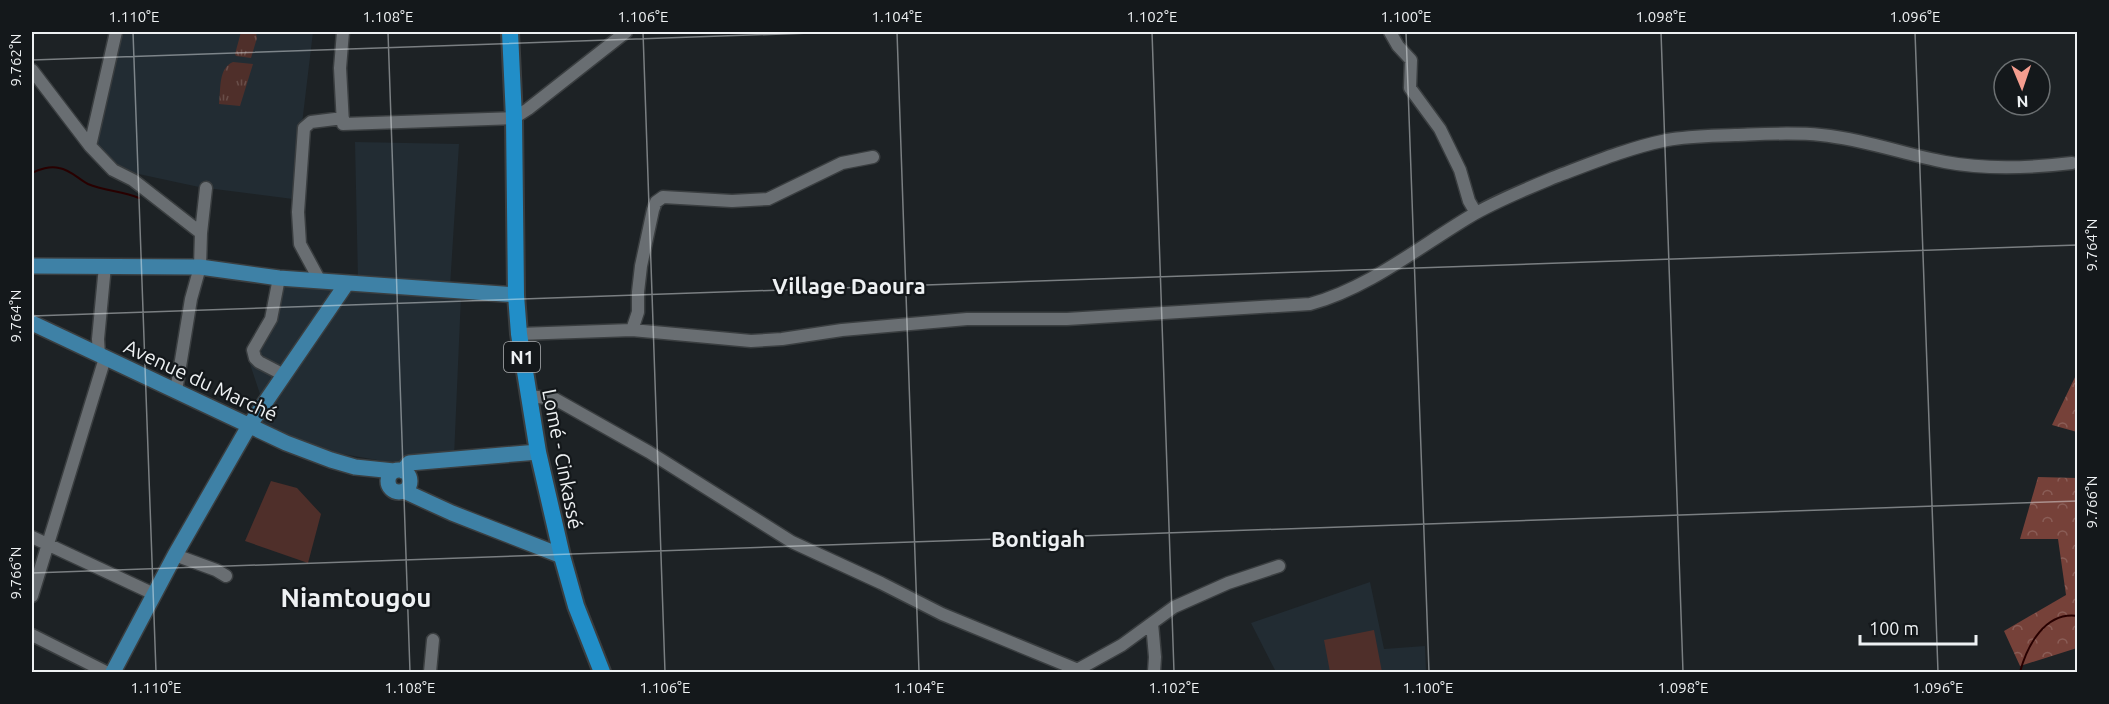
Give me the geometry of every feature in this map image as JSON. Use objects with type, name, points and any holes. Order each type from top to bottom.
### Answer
[{"type":"highway","name":"Lomé - Cinkassé","points":[[510,32],[514,118],[516,295],[519,334],[538,452],[562,556],[576,606],[602,672]]},
{"type":"main road","points":[[32,266],[200,267],[279,278],[516,295]]},
{"type":"main road","points":[[113,672],[175,555],[249,426],[346,283]]},
{"type":"main road","name":"Avenue du Marché","points":[[32,323],[249,426],[331,460],[397,480],[452,513],[562,556]]},
{"type":"main road","points":[[397,480],[409,463],[538,452]]},
{"type":"street","points":[[90,146],[116,32]]},
{"type":"street","points":[[343,32],[340,68],[343,123],[514,118],[528,110],[626,32]]},
{"type":"street","points":[[1390,32],[1398,46],[1411,60],[1410,87],[1440,129],[1460,170],[1469,201],[1476,213]]},
{"type":"street","points":[[32,70],[90,146],[113,170],[133,180],[201,232]]},
{"type":"street","points":[[320,281],[300,244],[298,212],[304,128],[311,122],[343,118]]},
{"type":"street","points":[[519,334],[632,330],[751,340],[782,339],[842,330],[967,319],[1067,319],[1310,304],[1330,299],[1357,286],[1476,213],[1511,195],[1606,157],[1685,137],[1821,135],[1900,150],[1946,162],[1998,167],[2035,167],[2072,163]]},
{"type":"street","points":[[632,330],[638,312],[641,266],[656,202],[663,197],[732,201],[768,199],[842,163],[873,157]]},
{"type":"street","points":[[176,391],[191,299],[200,267],[206,188]]},
{"type":"street","points":[[32,596],[102,357],[98,339],[105,266]]},
{"type":"street","points":[[279,278],[271,319],[254,350],[255,358],[259,362],[284,375]]},
{"type":"street","points":[[529,396],[555,399],[649,452],[792,543],[881,583],[942,614],[1080,671],[1122,645],[1174,606],[1246,576],[1279,566]]},
{"type":"street","points":[[32,537],[154,594]]},
{"type":"street","points":[[175,555],[226,576]]},
{"type":"street","points":[[1152,623],[1154,672]]},
{"type":"street","points":[[32,635],[106,672]]},
{"type":"street","points":[[430,672],[433,640]]},
{"type":"shaded area","points":[[123,32],[313,32],[293,199],[199,187],[120,170],[96,143]]},
{"type":"shaded area","points":[[355,142],[459,144],[450,287],[358,280]]},
{"type":"shaded area","points":[[275,286],[461,296],[454,457],[406,465],[325,451],[259,428],[265,409],[249,361]]},
{"type":"shaded area","points":[[1370,582],[1384,649],[1425,646],[1426,672],[1276,672],[1251,623]]},
{"type":"green space","points":[[241,32],[256,33],[257,38],[251,58],[235,54]]},
{"type":"green space","points":[[233,62],[253,64],[240,106],[219,104],[223,74],[228,65]]},
{"type":"green space","points":[[2077,373],[2077,432],[2052,425]]},
{"type":"green space","points":[[2038,477],[2077,478],[2077,648],[2020,666],[2004,631],[2066,595],[2058,539],[2020,539]]},
{"type":"green space","points":[[271,481],[297,488],[321,514],[308,563],[245,541]]},
{"type":"green space","points":[[1374,630],[1382,672],[1330,672],[1324,640]]},
{"type":"waterway","points":[[32,173],[45,168],[59,168],[94,186],[139,198]]},
{"type":"waterway","points":[[2020,672],[2027,652],[2039,632],[2056,619],[2078,616]]},
{"type":"district","name":"Village Daoura","points":[[849,285]]},
{"type":"district","name":"Bontigah","points":[[1038,538]]},
{"type":"district","name":"Niamtougou","points":[[356,597]]}]
